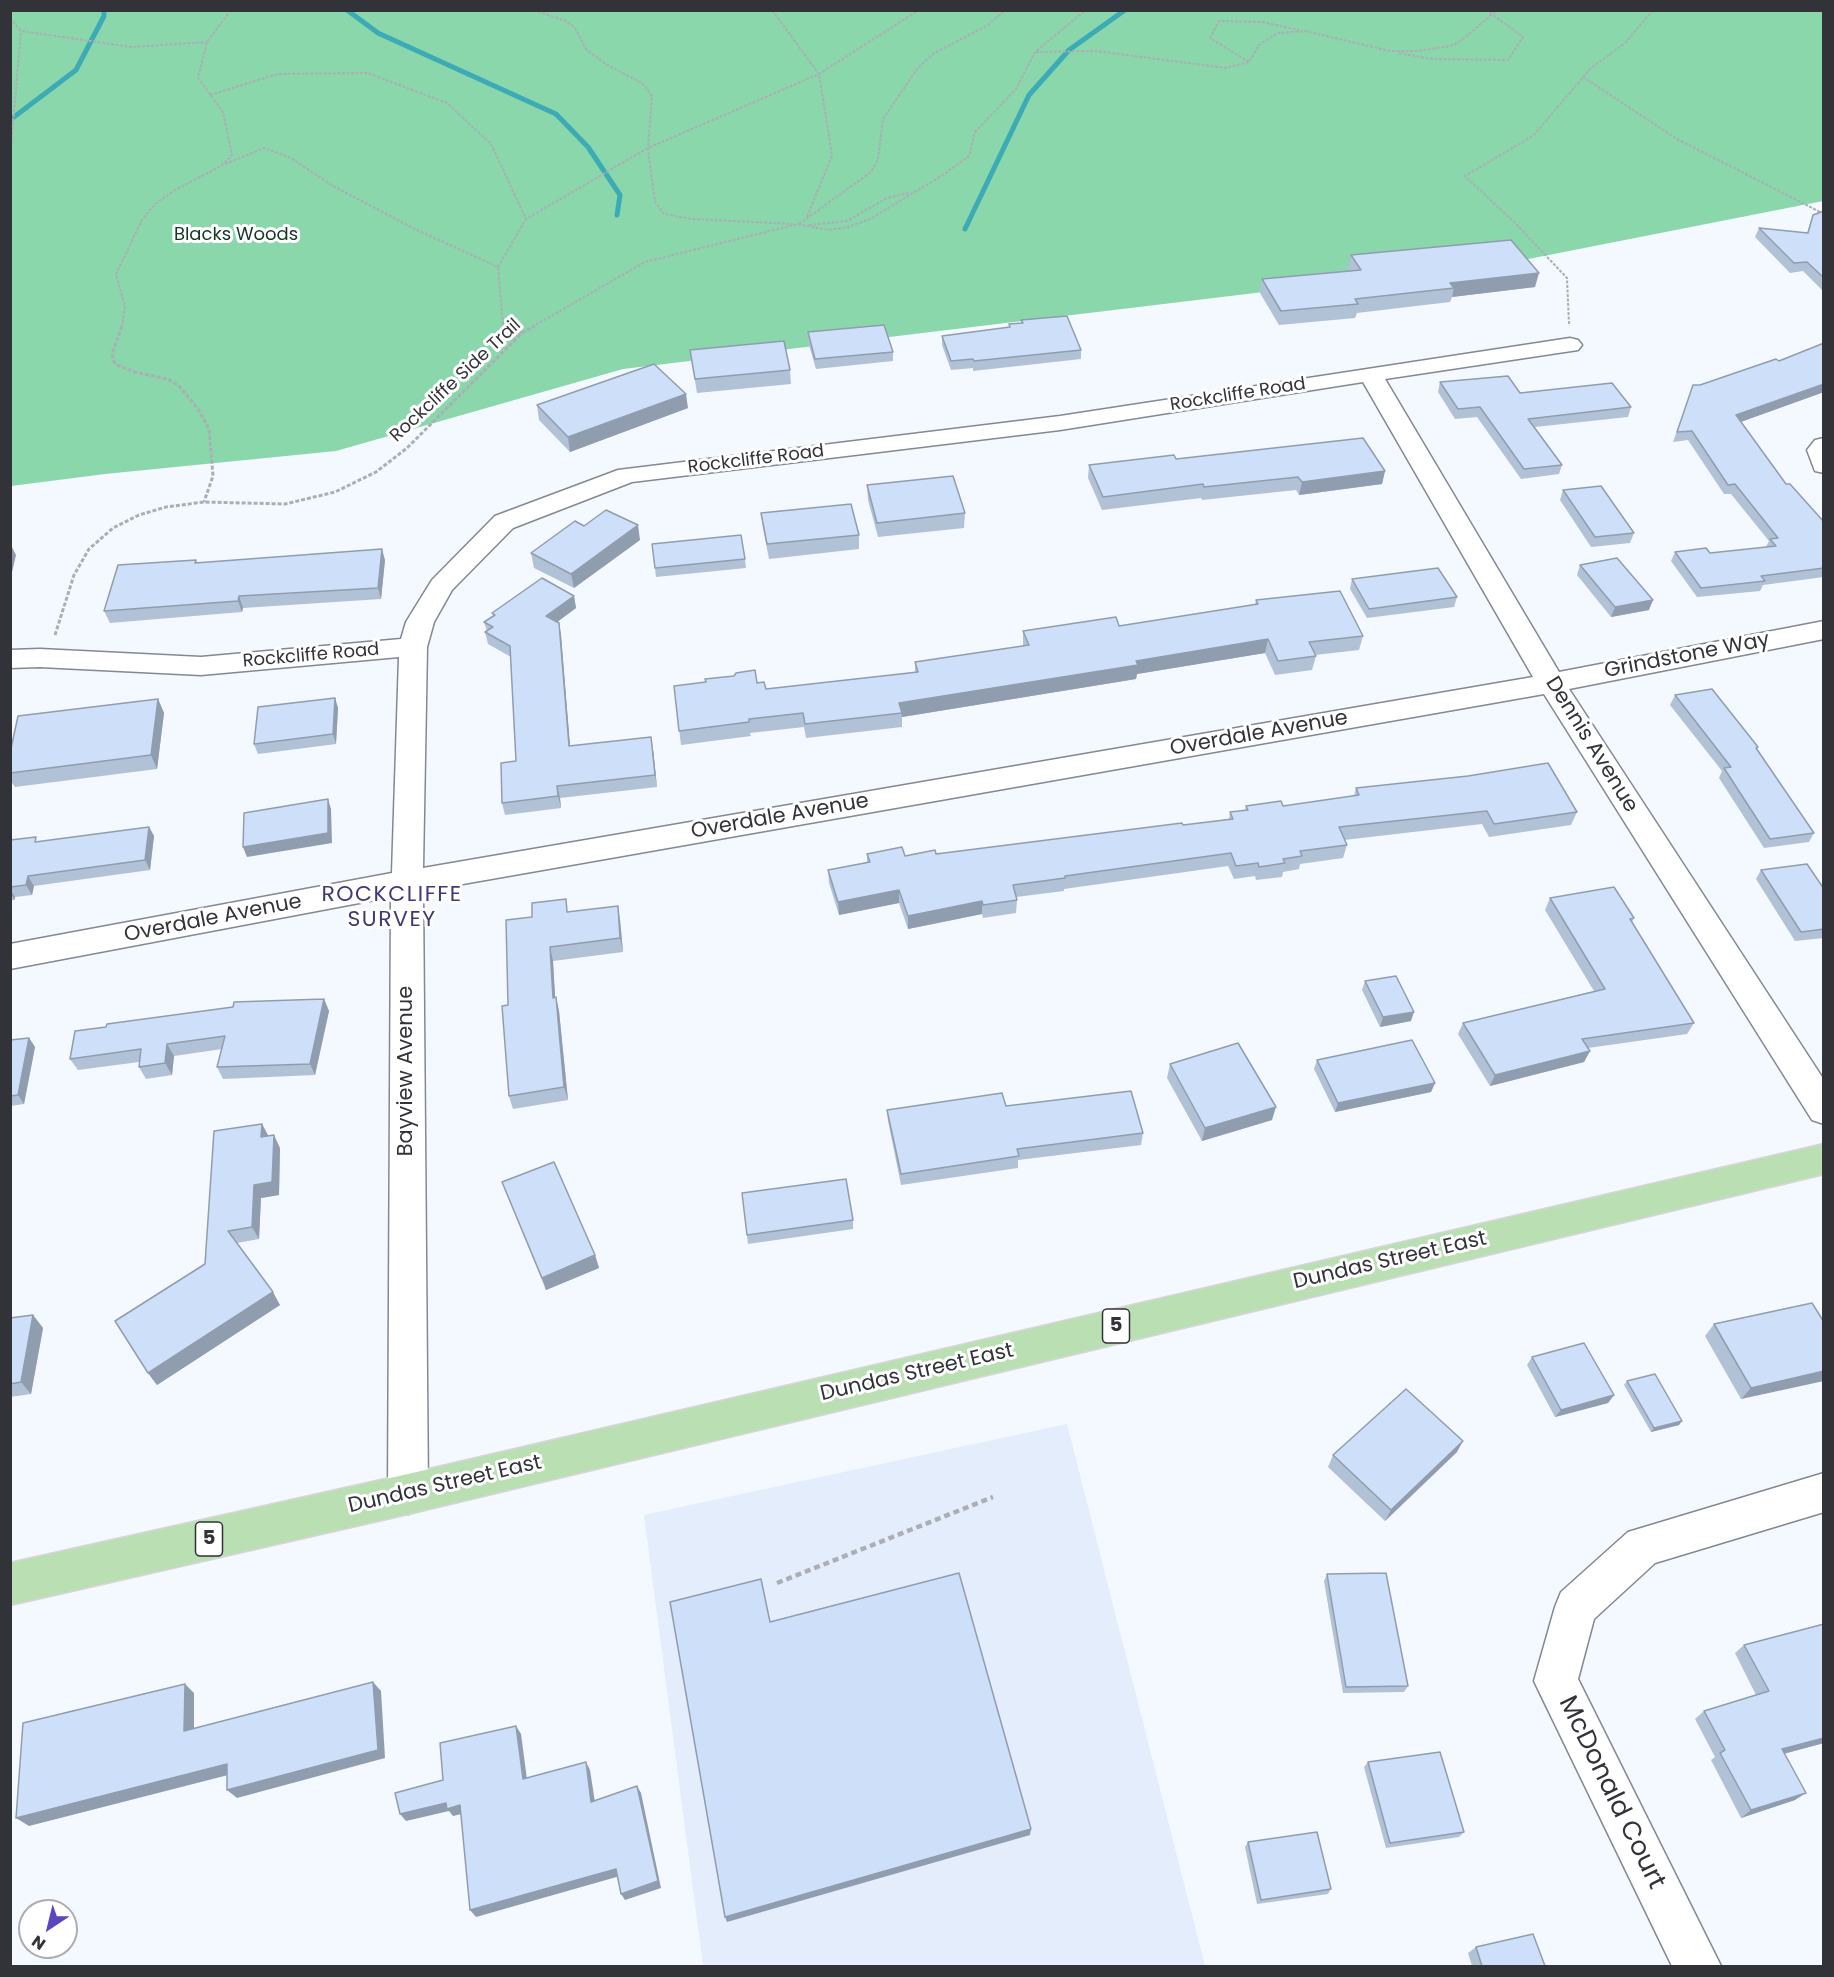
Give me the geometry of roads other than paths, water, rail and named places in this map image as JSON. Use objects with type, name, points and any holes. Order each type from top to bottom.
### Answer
[{"type":"main road","name":"Dundas Street East","points":[[10,1584],[408,1494],[1824,1159]]},
{"type":"street","name":"Rockcliffe Road","points":[[10,659],[40,658],[201,666],[413,647],[420,622],[441,586],[504,522],[627,475],[1060,423],[1570,345]]},
{"type":"street","name":"Dennis Avenue","points":[[1370,374],[1551,683],[1824,1110]]},
{"type":"street","points":[[1824,445],[1818,450],[1824,466]]},
{"type":"street","name":"Grindstone Way","points":[[1551,683],[1824,630]]},
{"type":"street","name":"Bayview Avenue","points":[[408,1494],[407,882],[413,647]]},
{"type":"street","name":"Overdale Avenue","points":[[10,957],[407,882],[1551,683]]},
{"type":"street","name":"McDonald Court","points":[[1697,1966],[1556,1681],[1576,1607],[1643,1546],[1824,1492]]},
{"type":"waterway","points":[[10,120],[76,70],[104,16],[104,10]]},
{"type":"waterway","points":[[347,10],[378,33],[556,114],[588,147],[620,195],[617,215]]},
{"type":"waterway","points":[[965,229],[1029,95],[1069,50],[1125,10]]},
{"type":"district","name":"ROCKCLIFFE SURVEY","points":[[392,908]]},
{"type":"park label","name":"Blacks Woods","points":[[236,235]]}]
